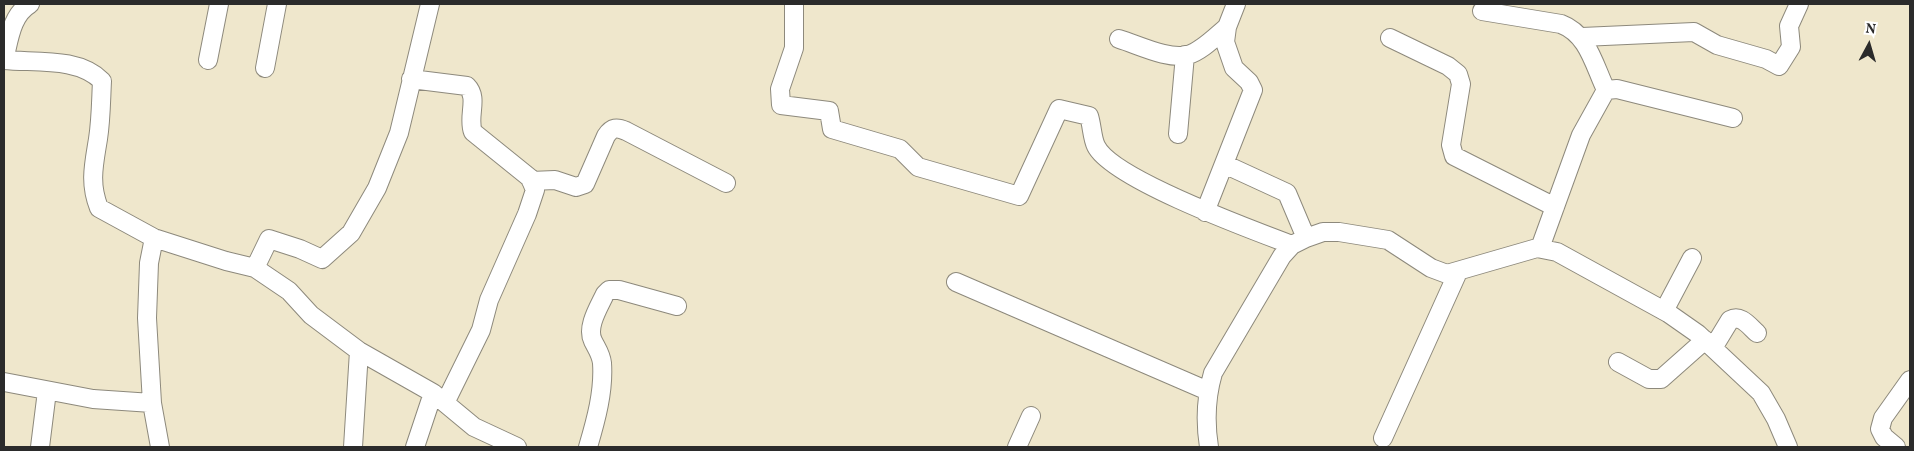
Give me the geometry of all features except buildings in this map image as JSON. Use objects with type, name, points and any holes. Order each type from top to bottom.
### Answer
[{"type":"street","points":[[30,4],[22,8],[12,27],[4,60],[81,66],[94,73],[102,81],[98,138],[92,171],[94,195],[98,208],[154,238],[226,261],[255,268],[289,291],[311,315],[359,351],[439,398],[474,427],[486,441],[517,447]]},
{"type":"street","points":[[208,60],[219,4]]},
{"type":"street","points":[[265,68],[277,4]]},
{"type":"street","points":[[255,268],[269,239],[300,249],[322,260],[351,233],[381,179],[399,133],[430,4]]},
{"type":"street","points":[[794,4],[794,48],[780,89],[781,105],[829,111],[832,129],[900,150],[918,167],[1019,196],[1059,109],[1090,116],[1096,146],[1108,160],[1205,212],[1299,241]]},
{"type":"street","points":[[1205,212],[1253,90],[1249,82],[1234,68],[1225,42],[1227,27],[1236,4]]},
{"type":"street","points":[[1582,37],[1694,32],[1717,46],[1766,59],[1778,66],[1791,46],[1789,26],[1799,4]]},
{"type":"street","points":[[1482,11],[1561,24],[1573,28],[1582,37],[1606,90]]},
{"type":"street","points":[[1119,39],[1169,54],[1185,55],[1203,46],[1227,27]]},
{"type":"street","points":[[1390,38],[1448,66],[1458,74],[1461,84],[1451,145],[1454,156],[1555,207]]},
{"type":"street","points":[[1178,134],[1185,55]]},
{"type":"street","points":[[411,79],[467,86],[473,97],[473,132],[531,181],[535,190],[532,201],[488,300],[480,330],[439,398],[415,447]]},
{"type":"street","points":[[1606,90],[1617,89],[1733,118]]},
{"type":"street","points":[[1540,248],[1581,135],[1606,90]]},
{"type":"street","points":[[531,181],[554,180],[576,187],[585,184],[606,136],[610,130],[615,128],[626,131],[726,183]]},
{"type":"street","points":[[1224,164],[1287,193],[1299,241]]},
{"type":"street","points":[[1208,447],[1206,420],[1208,391],[1213,373],[1282,256],[1299,241],[1323,232],[1339,232],[1388,240],[1431,268],[1447,274],[1540,248],[1557,252],[1664,311],[1709,344],[1760,393],[1776,418],[1788,447]]},
{"type":"street","points":[[154,238],[149,263],[147,295],[152,403],[160,447]]},
{"type":"street","points":[[1664,311],[1692,258]]},
{"type":"street","points":[[1383,438],[1458,272]]},
{"type":"street","points":[[956,282],[1208,391]]},
{"type":"street","points":[[588,447],[596,422],[602,379],[600,352],[592,340],[591,325],[605,294],[609,290],[619,290],[677,306]]},
{"type":"street","points":[[1618,362],[1649,379],[1661,378],[1709,344],[1730,320],[1739,318],[1757,333]]},
{"type":"street","points":[[353,447],[359,351]]},
{"type":"street","points":[[1896,447],[1884,437],[1880,429],[1883,418],[1910,380]]},
{"type":"street","points":[[4,382],[92,399],[152,403]]},
{"type":"street","points":[[40,447],[47,391]]},
{"type":"street","points":[[1017,447],[1031,416]]}]
